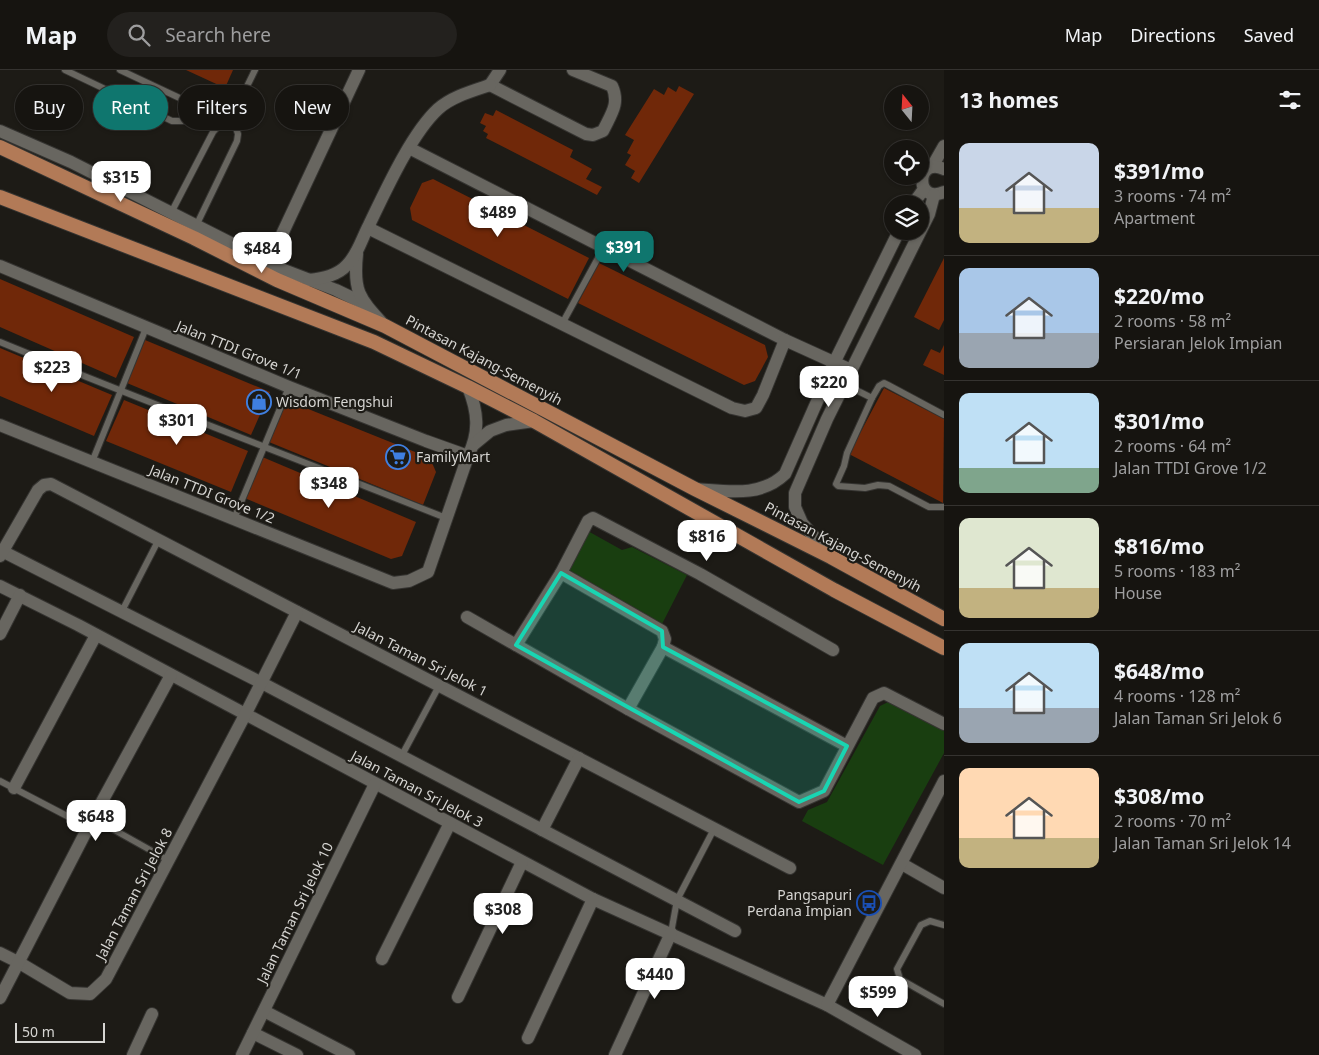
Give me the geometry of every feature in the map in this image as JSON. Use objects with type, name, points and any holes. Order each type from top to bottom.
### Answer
[{"type":"highway","name":"Pintasan Kajang-Semenyih","points":[[0,147],[194,238],[278,280],[385,326],[695,489],[831,557],[944,619]]},
{"type":"highway","points":[[0,197],[374,342],[534,421],[834,590],[944,648]]},
{"type":"street","points":[[269,262],[359,70]]},
{"type":"street","points":[[309,280],[336,274],[347,265],[357,252],[409,148],[430,118],[444,104],[470,91],[490,85],[500,70]]},
{"type":"street","points":[[490,85],[586,134],[593,135],[603,131],[616,103],[616,95],[612,86],[573,70]]},
{"type":"street","points":[[0,131],[71,162],[269,262],[363,303]]},
{"type":"street","points":[[831,557],[802,523],[794,507],[795,492],[812,450],[844,384],[930,214],[934,192],[922,179],[924,173],[938,168],[944,146]]},
{"type":"street","points":[[409,148],[785,340],[851,370]]},
{"type":"street","points":[[368,228],[732,408],[745,411],[756,408],[785,340]]},
{"type":"street","points":[[695,489],[751,491],[764,488],[776,482],[785,474],[834,363],[895,240]]},
{"type":"street","points":[[357,252],[354,275],[357,290],[363,303],[385,326]]},
{"type":"street","name":"Jalan TTDI Grove 1/1","points":[[0,266],[289,387],[426,441],[471,450]]},
{"type":"street","name":"Jalan TTDI Grove 1/2","points":[[0,425],[394,584],[409,581],[428,572],[471,450],[477,422],[475,404],[468,387]]},
{"type":"street","points":[[471,450],[490,431],[534,421]]},
{"type":"street","name":"Jalan Taman Sri Jelok 1","points":[[38,490],[44,485],[51,484],[790,868]]},
{"type":"street","name":"Jalan Taman Sri Jelok 3","points":[[38,490],[1,554],[260,682],[735,931]]},
{"type":"street","points":[[516,645],[561,573],[588,521],[593,518],[700,574],[834,650]]},
{"type":"street","points":[[561,573],[662,631],[665,639],[663,647],[628,709]]},
{"type":"street","name":"Jalan Taman Sri Jelok 3","points":[[0,586],[593,899],[827,1005],[914,1055]]},
{"type":"street","points":[[0,634],[20,595]]},
{"type":"street","name":"Jalan Taman Sri Jelok 8","points":[[0,954],[18,962],[70,993],[90,994],[106,979],[245,714],[296,612]]},
{"type":"street","points":[[467,617],[628,709],[799,802],[824,791],[873,698],[884,693],[944,724]]},
{"type":"street","points":[[14,788],[96,635]]},
{"type":"street","points":[[663,647],[848,746]]},
{"type":"street","points":[[0,998],[171,675]]},
{"type":"street","points":[[542,830],[579,758]]},
{"type":"street","points":[[827,1005],[944,781]]},
{"type":"street","name":"Jalan Taman Sri Jelok 10","points":[[242,1055],[376,784]]},
{"type":"street","points":[[382,959],[450,823]]},
{"type":"street","points":[[458,997],[522,862]]},
{"type":"street","points":[[902,864],[944,888]]},
{"type":"street","points":[[528,1038],[593,899]]},
{"type":"street","points":[[615,1055],[671,933]]},
{"type":"street","points":[[264,1011],[349,1055]]},
{"type":"street","points":[[133,1055],[152,1014]]},
{"type":"street","points":[[253,1033],[297,1055]]},
{"type":"lane","points":[[65,70],[172,121],[182,121],[189,114],[190,107],[186,101],[120,70]]},
{"type":"lane","points":[[248,85],[255,70]]},
{"type":"lane","points":[[171,213],[215,130]]},
{"type":"lane","points":[[196,226],[237,141],[237,130]]},
{"type":"lane","points":[[562,324],[604,247]]},
{"type":"lane","points":[[92,462],[146,328]]},
{"type":"lane","points":[[0,342],[120,392],[264,446],[446,518]]},
{"type":"lane","points":[[844,384],[872,398]]},
{"type":"lane","points":[[944,415],[884,384],[879,386],[846,453],[844,466],[836,484],[838,486],[865,488],[878,485],[889,486],[929,507],[944,507]]},
{"type":"lane","points":[[234,519],[289,387]]},
{"type":"lane","points":[[121,613],[159,539]]},
{"type":"lane","points":[[401,757],[439,686]]},
{"type":"lane","points":[[0,782],[168,860]]},
{"type":"lane","points":[[671,933],[677,900],[714,829]]},
{"type":"lane","points":[[944,925],[930,921],[921,925],[897,969],[900,979],[944,1004]]},
{"type":"highlighted area","points":[[561,573],[662,631],[663,647],[847,746],[824,791],[799,802],[516,645]]},
{"type":"green space","points":[[586,530],[622,550],[632,547],[687,575],[662,624],[565,572]]},
{"type":"green space","points":[[890,701],[944,729],[944,753],[883,865],[802,821],[808,810],[827,802],[880,706]]},
{"type":"building","points":[[186,70],[233,70],[226,85],[218,85]]},
{"type":"building","points":[[679,86],[694,94],[639,183],[631,178],[635,171],[625,165],[631,155],[627,153],[634,140],[625,135],[654,89],[664,95],[668,87],[676,92]]},
{"type":"building","points":[[496,110],[573,150],[570,157],[592,169],[586,179],[602,187],[597,195],[486,138],[488,134],[483,131],[486,126],[480,123],[485,113],[493,116]]},
{"type":"building","points":[[433,179],[589,258],[568,299],[412,220],[410,208],[422,183]]},
{"type":"building","points":[[944,258],[944,320],[939,330],[914,317]]},
{"type":"building","points":[[599,263],[765,345],[768,357],[755,381],[744,385],[578,303]]},
{"type":"building","points":[[0,279],[134,337],[116,378],[0,327]]},
{"type":"building","points":[[145,340],[270,392],[251,435],[127,383]]},
{"type":"building","points":[[944,345],[944,375],[923,365],[931,349],[940,353]]},
{"type":"building","points":[[0,348],[112,395],[94,436],[0,396]]},
{"type":"building","points":[[884,388],[944,419],[943,503],[849,454]]},
{"type":"building","points":[[281,398],[430,458],[436,472],[423,505],[264,440]]},
{"type":"building","points":[[124,400],[248,451],[231,492],[106,441]]},
{"type":"building","points":[[260,456],[416,522],[402,556],[391,559],[242,497]]},
{"type":"place","name":"Wisdom Fengshui","points":[[259,402]]},
{"type":"place","name":"FamilyMart","points":[[398,457]]},
{"type":"place","name":"Pangsapuri Perdana Impian","points":[[869,903]]}]
